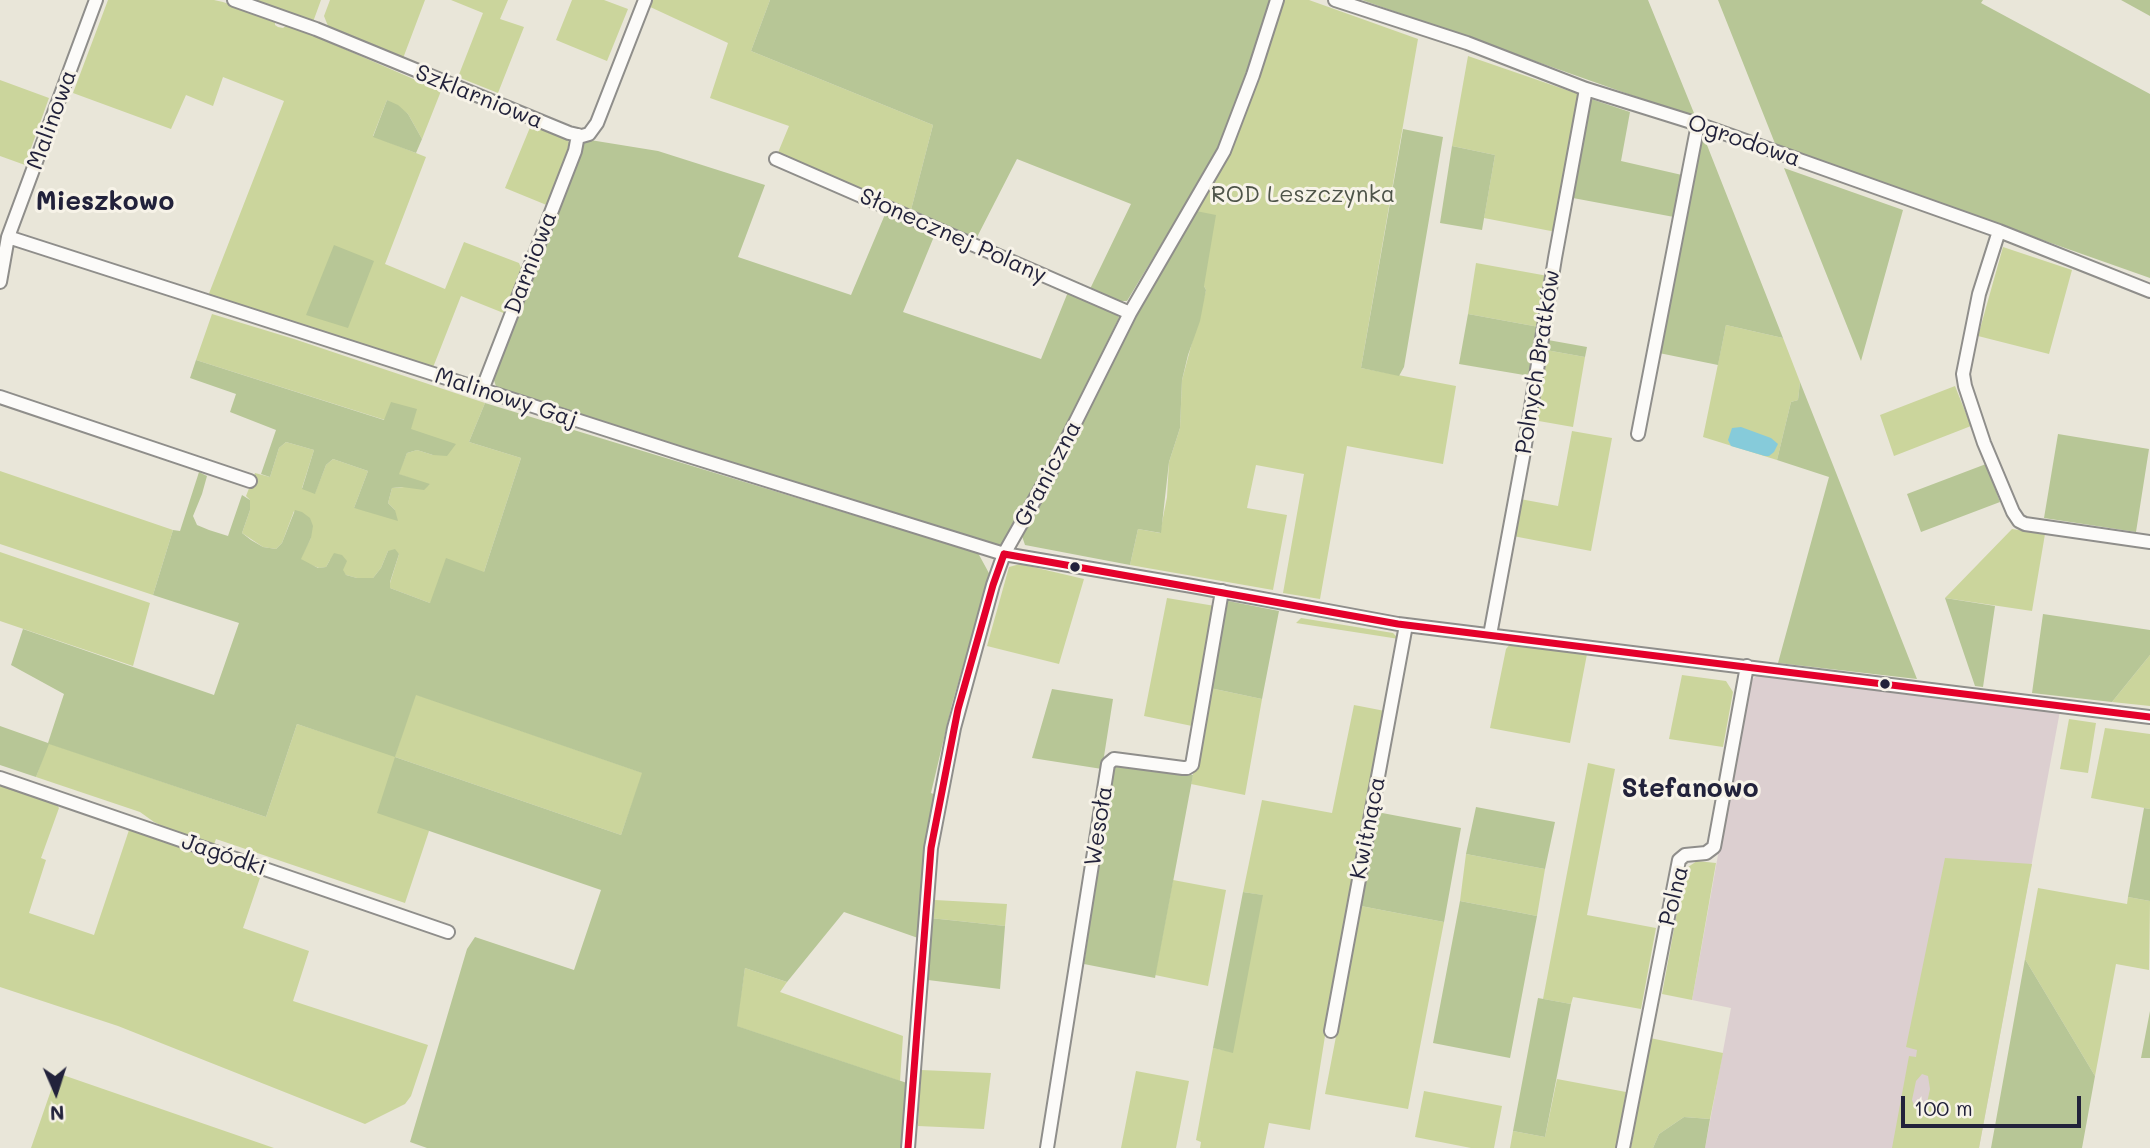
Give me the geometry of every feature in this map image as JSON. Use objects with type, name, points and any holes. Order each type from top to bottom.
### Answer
[{"type":"street","name":"Malinowa","points":[[0,282],[8,237],[96,0]]},
{"type":"street","name":"Szklarniowa","points":[[234,0],[578,135]]},
{"type":"street","points":[[578,135],[587,135],[597,123],[645,0]]},
{"type":"street","name":"Graniczna","points":[[908,1148],[931,848],[958,709],[993,585],[1004,554],[1052,469],[1130,313],[1224,151],[1253,75],[1277,0]]},
{"type":"street","name":"Ogrodowa","points":[[1335,0],[1467,44],[1586,89],[1698,124],[1999,231],[2150,290]]},
{"type":"street","name":"Polnych Bratków","points":[[1490,635],[1586,89]]},
{"type":"street","points":[[1638,434],[1698,124]]},
{"type":"street","name":"Darniowa","points":[[482,390],[575,152],[578,135]]},
{"type":"street","name":"Słonecznej Polany","points":[[776,159],[1130,313]]},
{"type":"street","points":[[1999,231],[1979,294],[1963,374],[1984,443],[2013,512],[2019,521],[2025,524],[2150,542]]},
{"type":"street","name":"Malinowy Gaj","points":[[8,237],[1004,554]]},
{"type":"street","points":[[0,397],[250,481]]},
{"type":"street","points":[[1004,554],[1406,625],[2150,717]]},
{"type":"street","name":"Wesoła","points":[[1047,1148],[1108,764],[1114,759],[1183,768],[1192,765],[1222,591]]},
{"type":"street","name":"Kwitnąca","points":[[1331,1031],[1406,625]]},
{"type":"street","name":"Polna","points":[[1623,1148],[1679,860],[1685,855],[1706,853],[1714,847],[1747,666]]},
{"type":"street","name":"Jagódki","points":[[0,778],[448,932]]},
{"type":"shaded area","points":[[1760,673],[2060,711],[1979,1148],[1705,1148],[1731,1008],[1692,1000],[1749,682]]},
{"type":"green space","points":[[108,0],[223,2],[275,20],[278,27],[287,25],[310,34],[441,91],[422,139],[408,114],[387,100],[373,136],[426,157],[385,264],[445,289],[464,242],[519,263],[523,273],[506,314],[461,296],[432,370],[208,296],[284,101],[223,77],[213,106],[186,95],[171,129],[73,93]]},
{"type":"green space","points":[[247,0],[321,0],[313,22]]},
{"type":"green space","points":[[330,0],[425,0],[402,61],[330,31],[324,16]]},
{"type":"green space","points":[[451,0],[508,0],[500,19],[524,27],[498,93],[458,77],[483,13]]},
{"type":"green space","points":[[572,0],[604,0],[628,9],[607,61],[556,40]]},
{"type":"green space","points":[[650,0],[770,0],[751,51],[933,125],[911,210],[777,155],[789,126],[710,98],[728,43],[648,6]]},
{"type":"green space","points":[[770,0],[1271,0],[1250,71],[1221,145],[1127,301],[1117,301],[1090,289],[1131,204],[1017,159],[975,241],[911,210],[933,125],[751,51]]},
{"type":"green space","name":"ROD Leszczynka","points":[[1282,0],[1309,0],[1418,39],[1361,368],[1456,386],[1443,464],[1347,446],[1320,599],[1283,593],[1304,474],[1256,465],[1247,508],[1287,515],[1273,590],[1130,565],[1138,529],[1160,533],[1167,497],[1169,462],[1180,428],[1182,380],[1206,290],[1196,211]]},
{"type":"green space","points":[[1362,0],[1648,0],[1696,118]]},
{"type":"green space","points":[[1718,0],[1983,0],[1981,3],[2150,94],[2150,278],[1776,146]]},
{"type":"green space","points":[[2121,0],[2150,0],[2150,16]]},
{"type":"green space","points":[[1468,56],[1581,95],[1556,232],[1484,218],[1495,155],[1452,146]]},
{"type":"green space","points":[[0,80],[49,98],[25,165],[0,156]]},
{"type":"green space","points":[[1591,99],[1630,112],[1621,161],[1682,175],[1674,217],[1573,198]]},
{"type":"green space","points":[[387,100],[408,114],[422,139],[416,153],[373,137]]},
{"type":"green space","points":[[531,125],[568,140],[571,149],[549,206],[505,188]]},
{"type":"green space","points":[[1403,129],[1443,137],[1404,367],[1399,376],[1361,368]]},
{"type":"green space","points":[[1699,137],[1705,140],[1783,338],[1726,325],[1718,365],[1659,353]]},
{"type":"green space","points":[[584,139],[658,151],[765,185],[738,257],[851,295],[886,212],[935,234],[903,312],[1041,359],[1068,292],[1117,312],[1119,318],[1091,375],[1086,395],[1057,453],[1002,546],[497,389],[492,375]]},
{"type":"green space","points":[[1452,146],[1495,155],[1482,230],[1440,223]]},
{"type":"green space","points":[[1784,168],[1903,210],[1861,361]]},
{"type":"green space","points":[[1196,211],[1216,215],[1200,321],[1182,380],[1180,428],[1169,462],[1161,533],[1138,529],[1130,565],[1025,545],[1022,536],[1112,355]]},
{"type":"green space","points":[[334,245],[374,261],[348,328],[306,315]]},
{"type":"green space","points":[[2003,247],[2072,270],[2049,354],[1978,336]]},
{"type":"green space","points":[[1476,263],[1548,276],[1539,327],[1468,314]]},
{"type":"green space","points":[[212,314],[485,403],[469,442],[521,458],[484,572],[430,603],[390,588],[399,554],[388,551],[381,568],[373,578],[346,575],[330,560],[326,567],[319,568],[300,559],[311,538],[294,511],[282,543],[276,549],[263,547],[242,533],[250,510],[250,500],[246,496],[255,473],[270,477],[279,448],[286,442],[314,450],[302,488],[315,493],[326,465],[333,459],[368,471],[354,508],[395,510],[388,503],[392,488],[430,485],[398,474],[407,453],[417,450],[433,455],[410,429],[416,410],[385,420],[196,360]]},
{"type":"green space","points":[[1468,314],[1539,327],[1530,376],[1459,364]]},
{"type":"green space","points":[[1726,325],[1783,338],[1800,382],[1798,400],[1791,402],[1777,460],[1703,437]]},
{"type":"green space","points":[[1548,340],[1587,347],[1585,357],[1546,350]]},
{"type":"green space","points":[[1546,350],[1585,357],[1573,427],[1533,420]]},
{"type":"green space","points":[[196,360],[384,420],[391,402],[417,409],[411,429],[456,444],[447,456],[417,450],[407,453],[399,474],[430,484],[424,490],[392,488],[388,503],[395,510],[398,521],[354,508],[368,471],[333,459],[326,465],[315,494],[302,489],[314,450],[286,442],[279,448],[270,477],[261,474],[276,430],[230,412],[236,394],[190,378]]},
{"type":"green space","points":[[1800,382],[1917,679],[1778,663],[1829,477],[1777,460],[1791,402],[1798,400]]},
{"type":"green space","points":[[1955,386],[1971,426],[1894,456],[1880,415]]},
{"type":"green space","points":[[485,403],[978,553],[990,575],[952,704],[931,793],[936,795],[926,841],[918,938],[844,912],[787,982],[745,968],[737,1026],[907,1083],[901,1148],[427,1148],[410,1142],[467,949],[475,937],[574,970],[601,890],[377,813],[395,757],[297,724],[266,817],[49,744],[36,777],[0,765],[0,726],[48,743],[64,694],[11,665],[23,629],[214,695],[239,623],[153,595],[173,530],[180,531],[199,472],[207,476],[193,516],[197,525],[228,536],[242,495],[250,500],[250,510],[242,533],[263,547],[276,549],[282,543],[295,510],[302,512],[310,518],[313,526],[311,538],[301,559],[318,568],[326,567],[334,553],[342,555],[347,561],[343,570],[346,575],[373,578],[381,568],[388,551],[395,549],[399,554],[390,588],[430,603],[446,558],[484,572],[521,458],[469,442]],"holes":[[[416,695],[642,773],[621,835],[395,757]]]},
{"type":"green space","points":[[1572,431],[1612,438],[1591,551],[1513,536],[1520,499],[1558,506]]},
{"type":"green space","points":[[2058,434],[2149,449],[2136,532],[2044,518]]},
{"type":"green space","points":[[1986,464],[2000,502],[1921,532],[1907,494]]},
{"type":"green space","points":[[0,471],[173,530],[153,595],[0,544]]},
{"type":"green space","points":[[2012,529],[2045,534],[2032,611],[1945,598]]},
{"type":"green space","points":[[0,552],[150,603],[133,666],[0,621]]},
{"type":"green space","points":[[1020,564],[1084,579],[1059,664],[987,646],[1009,567]]},
{"type":"green space","points":[[1167,598],[1215,606],[1192,726],[1144,716]]},
{"type":"green space","points":[[1945,598],[1995,606],[1983,687],[1975,686]]},
{"type":"green space","points":[[1228,601],[1279,611],[1262,699],[1210,688]]},
{"type":"green space","points":[[2043,614],[2150,630],[2150,655],[2112,702],[2032,693]]},
{"type":"green space","points":[[1301,618],[1393,633],[1399,639],[1296,623]]},
{"type":"green space","points":[[1511,643],[1587,654],[1570,743],[1490,728],[1506,649]]},
{"type":"green space","points":[[2150,655],[2150,706],[2112,702]]},
{"type":"green space","points":[[1682,675],[1726,681],[1733,692],[1723,747],[1669,739]]},
{"type":"green space","points":[[1210,688],[1262,699],[1245,795],[1191,784]]},
{"type":"green space","points":[[1052,689],[1113,699],[1102,769],[1032,758]]},
{"type":"green space","points":[[415,694],[643,773],[621,835],[395,757],[429,831],[405,903],[216,839],[213,847],[185,837],[140,812],[36,777],[48,743],[266,817],[297,724],[395,756]]},
{"type":"green space","points":[[1354,705],[1385,711],[1329,1011],[1310,1130],[1269,1123],[1264,1148],[1200,1148],[1201,1142],[1196,1140],[1213,1048],[1232,1052],[1262,895],[1243,892],[1262,800],[1332,813]]},
{"type":"green space","points":[[2069,719],[2096,723],[2088,773],[2060,769]]},
{"type":"green space","points":[[2105,728],[2150,734],[2150,809],[2091,798]]},
{"type":"green space","points":[[1588,763],[1615,769],[1587,915],[1656,928],[1641,1009],[1573,997],[1571,1004],[1543,999]]},
{"type":"green space","points":[[1114,765],[1193,775],[1155,978],[1084,964]]},
{"type":"green space","points":[[0,783],[55,802],[59,808],[41,858],[46,860],[29,913],[94,935],[130,827],[262,872],[243,928],[309,951],[293,1001],[428,1045],[411,1096],[405,1104],[365,1124],[118,1026],[0,987]]},
{"type":"green space","points":[[1476,807],[1555,822],[1545,869],[1466,854]]},
{"type":"green space","points":[[2144,808],[2150,809],[2150,901],[2128,897]]},
{"type":"green space","points":[[1377,812],[1461,828],[1444,922],[1361,906]]},
{"type":"green space","points":[[1466,854],[1545,869],[1537,916],[1460,901]]},
{"type":"green space","points":[[1945,858],[2032,864],[1979,1148],[1892,1148],[1909,1056],[1916,1057],[1917,1050],[1906,1047]],"holes":[[[1922,1074],[1928,1076],[1930,1089],[1927,1103],[1919,1110],[1915,1108],[1912,1100],[1916,1081]]]},
{"type":"green space","points":[[1697,861],[1716,863],[1692,1000],[1662,994],[1685,869]]},
{"type":"green space","points":[[1173,880],[1226,890],[1208,986],[1155,975]]},
{"type":"green space","points":[[2038,888],[2127,904],[2128,897],[2150,901],[2149,970],[2116,964],[2095,1076],[2025,959]]},
{"type":"green space","points":[[1243,892],[1263,895],[1233,1053],[1213,1048]]},
{"type":"green space","points":[[935,900],[1007,904],[1005,926],[930,918]]},
{"type":"green space","points":[[1460,901],[1537,916],[1510,1058],[1433,1043]]},
{"type":"green space","points":[[1361,906],[1444,922],[1408,1109],[1325,1094]]},
{"type":"green space","points":[[930,918],[1005,926],[1000,989],[928,980]]},
{"type":"green space","points":[[2025,959],[2095,1076],[2082,1148],[1991,1148]]},
{"type":"green space","points":[[745,968],[787,982],[780,992],[903,1036],[900,1081],[736,1026]]},
{"type":"green space","points":[[1538,998],[1571,1004],[1545,1137],[1513,1131]]},
{"type":"green space","points":[[2150,1011],[2150,1058],[2141,1058]]},
{"type":"green space","points":[[1650,1038],[1723,1053],[1710,1119],[1684,1117],[1659,1134],[1653,1148],[1631,1148]]},
{"type":"green space","points":[[921,1070],[991,1073],[984,1129],[918,1126]]},
{"type":"green space","points":[[1136,1071],[1189,1081],[1176,1148],[1121,1148]]},
{"type":"green space","points":[[57,1073],[274,1148],[31,1148]]},
{"type":"green space","points":[[1557,1079],[1626,1092],[1616,1148],[1510,1148],[1513,1131],[1545,1137]]},
{"type":"green space","points":[[1424,1091],[1502,1106],[1494,1148],[1471,1148],[1415,1137]]},
{"type":"green space","points":[[1684,1117],[1710,1119],[1705,1148],[1653,1148],[1659,1134]]},
{"type":"water","points":[[1741,427],[1771,438],[1778,444],[1774,452],[1765,456],[1731,446],[1728,440],[1732,428]]},
{"type":"transit line","points":[[1004,554],[1398,624],[2150,717]]},
{"type":"transit line","points":[[908,1148],[931,848],[958,709],[1004,554]]},
{"type":"district","name":"Mieszkowo","points":[[105,202]]},
{"type":"district","name":"Stefanowo","points":[[1690,789]]}]
